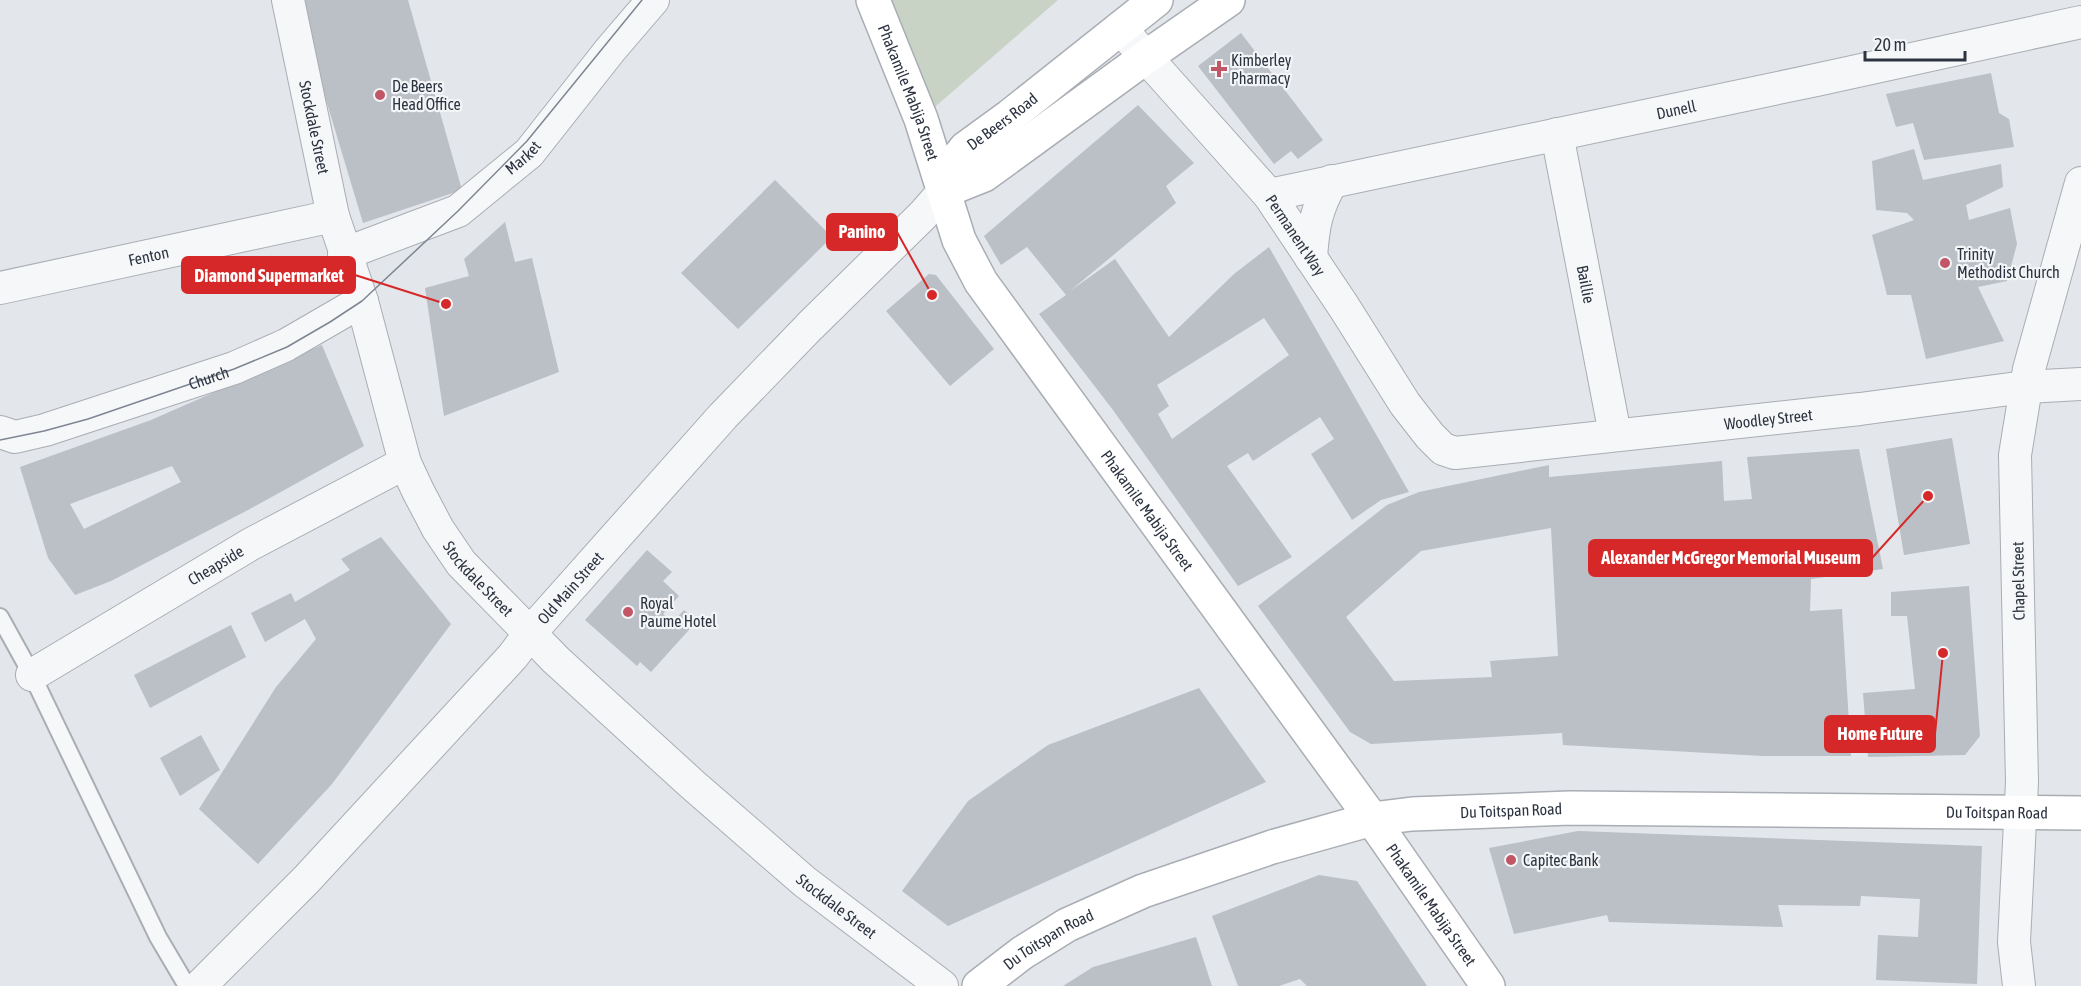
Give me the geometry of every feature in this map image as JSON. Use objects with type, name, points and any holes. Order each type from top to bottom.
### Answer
[{"type":"street","name":"Stockdale Street","points":[[288,0],[333,216],[344,254],[362,301],[405,463],[438,529],[461,563],[556,660],[693,785],[796,875],[942,986]]},
{"type":"street","name":"Market","points":[[344,254],[458,211],[529,153],[653,0]]},
{"type":"street","name":"Phakamile Mabija Street","points":[[873,0],[921,119],[959,240],[981,282],[1372,819],[1488,986]]},
{"type":"street","name":"De Beers Road","points":[[944,191],[952,165],[966,148],[1156,0]]},
{"type":"street","name":"De Beers Road","points":[[944,191],[984,175],[1109,83],[1228,0]]},
{"type":"street","name":"Dunell","points":[[1269,195],[2081,22]]},
{"type":"street","name":"Permanent Way","points":[[1120,28],[1269,195],[1405,404],[1443,449],[1455,453]]},
{"type":"street","name":"Baillie","points":[[1557,134],[1615,434]]},
{"type":"street","points":[[1311,258],[1318,208],[1332,181]]},
{"type":"street","name":"Chapel Street","points":[[2019,986],[2014,942],[2022,813],[2014,455],[2025,387],[2081,183]]},
{"type":"street","name":"Old Main Street","points":[[200,986],[306,880],[513,656],[530,633],[723,416],[810,326],[923,215],[944,191]]},
{"type":"street","name":"Fenton","points":[[0,288],[333,216]]},
{"type":"street","name":"Church","points":[[0,432],[15,437],[45,430],[234,368],[286,345],[362,301]]},
{"type":"street","name":"Woodley Street","points":[[1455,453],[1860,409],[2025,387],[2081,384]]},
{"type":"street","name":"Cheapside","points":[[32,675],[251,544],[405,463]]},
{"type":"street","name":"Du Toitspan Road","points":[[979,986],[1022,952],[1067,925],[1143,891],[1272,847],[1372,819],[1412,814],[1570,808],[2081,813]]},
{"type":"lane","points":[[0,617],[32,675],[158,936],[187,986]]},
{"type":"green space","points":[[873,0],[1058,0],[921,119]]},
{"type":"building","name":"De Beers Head Office","points":[[296,0],[408,0],[462,190],[363,223]]},
{"type":"building","points":[[1241,33],[1323,140],[1298,159],[1291,151],[1274,164],[1198,66]]},
{"type":"building","points":[[1991,73],[1999,113],[2009,119],[2014,147],[1924,160],[1913,123],[1896,127],[1886,94]]},
{"type":"building","points":[[1138,105],[1194,163],[1166,186],[1176,203],[1070,291],[1115,259],[1169,337],[1234,274],[1269,247],[1409,492],[1381,500],[1352,520],[1311,454],[1334,439],[1320,417],[1253,461],[1248,453],[1227,466],[1292,557],[1238,586],[1113,410],[1039,314],[1066,295],[1027,247],[1001,265],[984,236]],"holes":[[[1264,318],[1289,355],[1172,439],[1158,414],[1169,406],[1157,385]]]},
{"type":"building","name":"Trinity Methodist Church","points":[[1914,149],[1923,180],[2001,164],[2003,187],[1966,205],[1969,220],[2010,208],[2017,244],[2007,281],[1978,287],[2004,341],[1926,359],[1911,295],[1887,295],[1872,235],[1914,220],[1907,213],[1876,210],[1872,161]]},
{"type":"building","points":[[775,180],[832,237],[738,329],[681,273]]},
{"type":"building","points":[[505,222],[515,262],[532,258],[559,372],[444,416],[425,288],[469,276],[464,259]]},
{"type":"building","points":[[929,274],[936,275],[994,349],[950,386],[886,311]]},
{"type":"building","points":[[322,345],[364,446],[248,510],[111,581],[75,595],[48,558],[20,467],[151,420]],"holes":[[[172,466],[181,482],[84,529],[70,504]]]},
{"type":"building","points":[[1952,438],[1970,544],[1904,555],[1886,449]]},
{"type":"building","points":[[1859,449],[1883,569],[1811,579],[1810,611],[1842,609],[1851,756],[1763,756],[1563,745],[1562,733],[1371,744],[1350,732],[1258,606],[1387,505],[1419,492],[1549,465],[1549,477],[1722,461],[1724,501],[1752,499],[1747,457]],"holes":[[[1551,528],[1558,656],[1490,661],[1492,677],[1394,681],[1346,617],[1421,551]]]},
{"type":"building","points":[[381,537],[451,624],[332,784],[258,864],[199,809],[276,687],[316,639],[305,619],[265,642],[251,613],[291,593],[295,602],[350,570],[341,559]]},
{"type":"building","name":"Royal Paume Hotel","points":[[647,550],[672,572],[663,581],[679,596],[663,614],[673,622],[684,610],[697,621],[651,672],[640,662],[637,666],[585,620]]},
{"type":"building","points":[[1969,586],[1980,736],[1965,755],[1868,757],[1863,693],[1915,689],[1907,616],[1891,616],[1891,592]]},
{"type":"building","points":[[231,625],[246,657],[150,708],[134,675]]},
{"type":"building","points":[[1199,688],[1266,782],[948,926],[902,891],[968,801],[1048,745]]},
{"type":"building","points":[[201,735],[220,770],[180,796],[160,758]]},
{"type":"building","points":[[1578,831],[1982,846],[1977,984],[1876,980],[1878,935],[1918,937],[1920,899],[1861,896],[1860,906],[1778,905],[1783,927],[1609,922],[1607,915],[1514,934],[1489,848]]},
{"type":"building","points":[[1319,875],[1357,881],[1427,986],[1307,986],[1300,979],[1279,986],[1238,986],[1212,916]]},
{"type":"building","points":[[1196,937],[1212,986],[1063,986],[1093,967]]},
{"type":"tram line","points":[[0,440],[88,419],[234,369],[287,347],[362,301],[458,211],[527,141],[642,0]]},
{"type":"place","name":"Kimberley Pharmacy","points":[[1219,69]]},
{"type":"place","name":"De Beers Head Office","points":[[380,95]]},
{"type":"place","name":"Trinity Methodist Church","points":[[1945,263]]},
{"type":"place","name":"Panino","points":[[932,295]]},
{"type":"place","name":"Diamond Supermarket","points":[[446,304]]},
{"type":"place","name":"Alexander McGregor Memorial Museum","points":[[1928,496]]},
{"type":"place","name":"Royal Paume Hotel","points":[[628,612]]},
{"type":"place","name":"Home Future","points":[[1943,653]]},
{"type":"place","name":"Capitec Bank","points":[[1511,860]]}]
